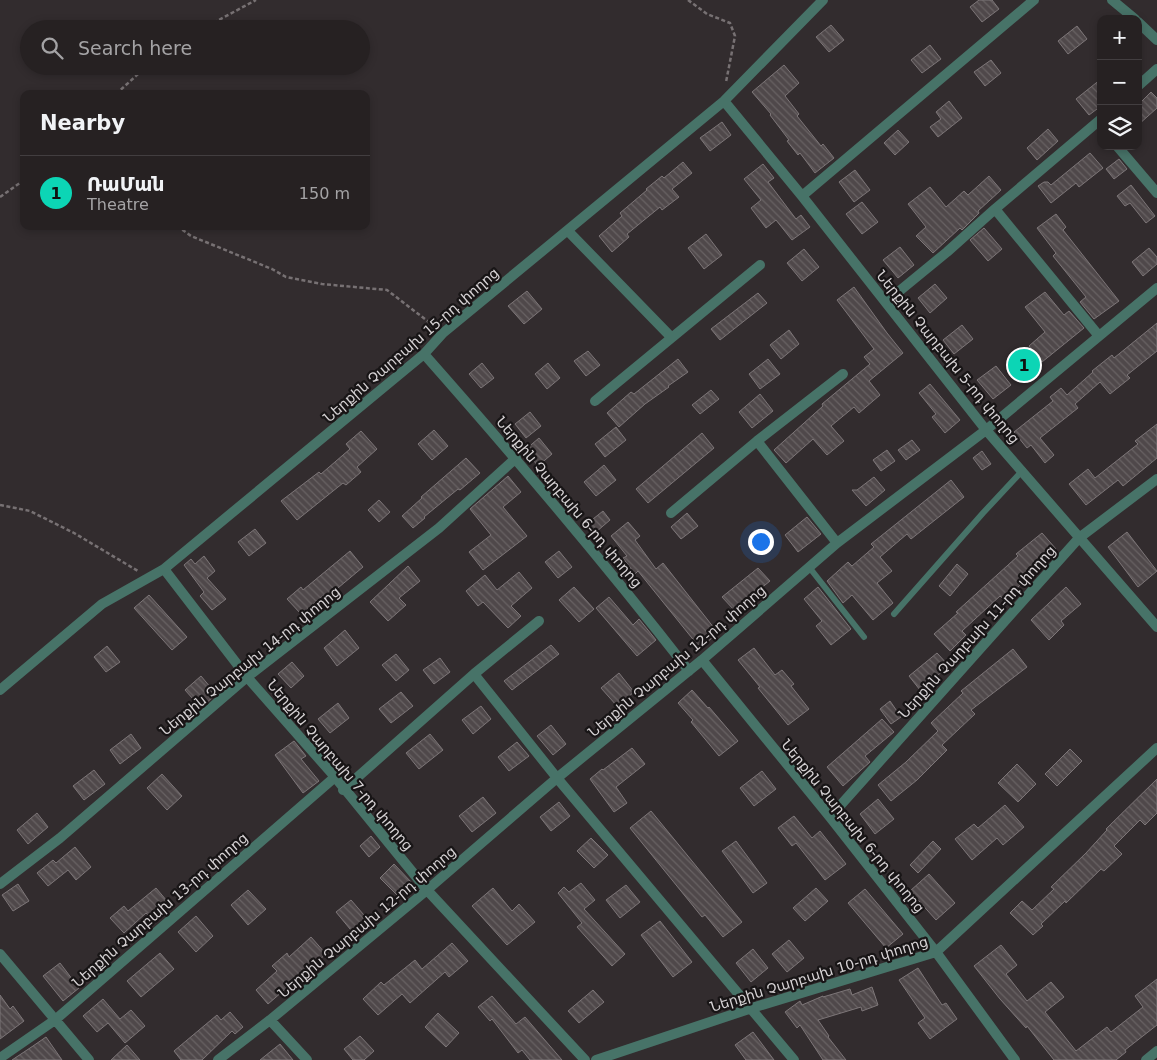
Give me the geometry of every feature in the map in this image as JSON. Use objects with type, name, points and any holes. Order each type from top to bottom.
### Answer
[{"type":"street","name":"Ներքին Չարբախ 15-րդ փողոց","points":[[0,690],[102,604],[164,569],[424,354],[443,333],[724,101],[824,0]]},
{"type":"street","points":[[802,196],[1034,0]]},
{"type":"street","points":[[1112,0],[1130,15]]},
{"type":"street","points":[[1142,26],[1157,40]]},
{"type":"street","points":[[1142,82],[1157,69]]},
{"type":"street","name":"Ներքին Չարբախ 5-րդ փողոց","points":[[724,101],[802,196],[986,430],[1157,627]]},
{"type":"street","points":[[886,302],[1097,125]]},
{"type":"street","points":[[1120,150],[1157,193]]},
{"type":"street","points":[[995,209],[1099,336]]},
{"type":"street","points":[[568,230],[671,337]]},
{"type":"street","points":[[595,401],[760,265]]},
{"type":"street","name":"Ներքին Չարբախ 12-րդ փողոց","points":[[218,1060],[270,1020],[427,890],[557,778],[702,660],[837,543],[986,430],[1157,288]]},
{"type":"street","name":"Ներքին Չարբախ 6-րդ փողոց","points":[[424,354],[516,458],[689,670]]},
{"type":"street","points":[[671,513],[757,441],[843,374]]},
{"type":"street","points":[[757,441],[837,543]]},
{"type":"street","name":"Ներքին Չարբախ 14-րդ փողոց","points":[[0,884],[60,838],[247,677],[439,528],[516,458]]},
{"type":"street","name":"Ներքին Չարբախ 11-րդ փողոց","points":[[830,817],[1079,538],[1157,479]]},
{"type":"street","name":"Ներքին Չարբախ 7-րդ փողոց","points":[[164,569],[247,677],[335,777],[343,790],[427,890],[585,1060]]},
{"type":"street","points":[[343,790],[474,674],[539,621]]},
{"type":"street","name":"Ներքին Չարբախ 6-րդ փողոց","points":[[702,660],[830,817],[936,952],[1015,1060]]},
{"type":"street","points":[[474,674],[557,778],[794,1060]]},
{"type":"street","name":"Ներքին Չարբախ 10-րդ փողոց","points":[[596,1060],[752,1008],[936,952],[1157,748]]},
{"type":"street","name":"Ներքին Չարբախ 13-րդ փողոց","points":[[0,1058],[55,1020],[335,777]]},
{"type":"street","points":[[0,954],[90,1060]]},
{"type":"street","points":[[270,1020],[307,1060]]},
{"type":"street","points":[[1146,1060],[1157,1051]]},
{"type":"lane","points":[[894,614],[1022,470]]},
{"type":"lane","points":[[809,567],[864,637]]},
{"type":"path","points":[[219,20],[256,0]]},
{"type":"path","points":[[688,0],[707,14],[730,23],[735,36],[724,101]]},
{"type":"path","points":[[120,90],[137,75]]},
{"type":"path","points":[[0,197],[20,183]]},
{"type":"path","points":[[183,230],[191,236],[272,269],[286,277],[322,284],[387,290],[443,333]]},
{"type":"path","points":[[0,505],[30,511],[74,533],[141,572]]},
{"type":"building","points":[[979,0],[992,0],[999,9],[982,22],[970,7]]},
{"type":"building","points":[[831,25],[844,40],[829,52],[816,37]]},
{"type":"building","points":[[1077,26],[1087,39],[1068,54],[1058,41]]},
{"type":"building","points":[[930,45],[941,59],[922,73],[911,60]]},
{"type":"building","points":[[991,60],[1001,73],[985,86],[974,72]]},
{"type":"building","points":[[784,65],[799,83],[785,96],[799,114],[797,116],[821,146],[823,144],[834,158],[815,173],[800,153],[798,155],[787,141],[789,140],[771,114],[752,92]]},
{"type":"building","points":[[1097,82],[1097,109],[1089,115],[1076,99]]},
{"type":"building","points":[[1151,92],[1157,98],[1157,108],[1142,121],[1142,105],[1142,101]]},
{"type":"building","points":[[949,101],[962,118],[938,137],[930,127],[941,119],[936,112]]},
{"type":"building","points":[[722,122],[731,135],[710,151],[700,138]]},
{"type":"building","points":[[1048,129],[1058,141],[1037,160],[1027,148]]},
{"type":"building","points":[[898,130],[909,142],[895,155],[884,143]]},
{"type":"building","points":[[1090,153],[1103,168],[1079,187],[1076,183],[1051,203],[1038,186],[1044,182],[1048,182],[1051,185]]},
{"type":"building","points":[[1119,159],[1127,169],[1114,179],[1106,169]]},
{"type":"building","points":[[683,162],[692,173],[672,189],[679,197],[662,210],[660,207],[627,234],[629,237],[612,252],[599,236],[622,216],[620,213],[646,189],[662,176],[664,178]]},
{"type":"building","points":[[763,164],[774,178],[768,182],[796,219],[801,215],[810,227],[792,240],[776,220],[766,228],[751,208],[761,200],[744,179]]},
{"type":"building","points":[[855,170],[870,190],[854,202],[839,182]]},
{"type":"building","points":[[989,176],[1001,190],[978,211],[979,213],[962,230],[960,228],[933,253],[916,236],[926,227],[908,204],[930,187],[946,207],[964,191],[968,195]]},
{"type":"building","points":[[1131,185],[1155,216],[1146,223],[1130,203],[1125,206],[1117,196]]},
{"type":"building","points":[[862,202],[878,222],[862,234],[846,214]]},
{"type":"building","points":[[1056,214],[1066,227],[1063,230],[1119,301],[1094,319],[1080,302],[1086,297],[1053,256],[1056,253],[1037,228]]},
{"type":"building","points":[[984,228],[1002,249],[988,261],[970,240]]},
{"type":"building","points":[[706,234],[722,255],[704,269],[688,248]]},
{"type":"building","points":[[900,247],[914,265],[898,278],[883,260]]},
{"type":"building","points":[[1149,248],[1157,257],[1157,264],[1143,276],[1132,262]]},
{"type":"building","points":[[804,249],[819,267],[802,281],[787,263]]},
{"type":"building","points":[[935,284],[947,298],[930,313],[918,298]]},
{"type":"building","points":[[854,287],[903,353],[869,381],[880,395],[859,413],[854,407],[831,426],[844,441],[827,455],[813,439],[786,463],[774,450],[823,406],[822,404],[870,364],[864,357],[874,349],[837,300]]},
{"type":"building","points":[[527,291],[542,309],[524,324],[508,306]]},
{"type":"building","points":[[1045,292],[1064,315],[1069,311],[1084,328],[1042,362],[1029,346],[1045,332],[1025,307]]},
{"type":"building","points":[[758,293],[767,303],[720,340],[711,329]]},
{"type":"building","points":[[1157,323],[1157,351],[1127,375],[1130,378],[1110,394],[1100,382],[1075,404],[1078,408],[1040,438],[1054,455],[1045,463],[1031,445],[1027,448],[1014,432],[1053,401],[1050,397],[1061,388],[1067,395],[1112,355],[1114,358]]},
{"type":"building","points":[[962,325],[973,339],[954,354],[943,340]]},
{"type":"building","points":[[789,330],[799,344],[781,359],[770,345]]},
{"type":"building","points":[[588,351],[600,365],[586,376],[574,361]]},
{"type":"building","points":[[678,359],[688,372],[645,404],[619,427],[607,413],[631,392],[634,394]]},
{"type":"building","points":[[768,359],[780,374],[760,389],[749,374]]},
{"type":"building","points":[[482,363],[494,378],[481,388],[469,374]]},
{"type":"building","points":[[548,363],[560,378],[547,389],[535,374]]},
{"type":"building","points":[[996,366],[1011,385],[993,399],[977,380]]},
{"type":"building","points":[[930,384],[960,420],[945,433],[932,417],[936,414],[919,393]]},
{"type":"building","points":[[711,390],[719,399],[700,414],[692,405]]},
{"type":"building","points":[[760,394],[773,411],[752,428],[739,412]]},
{"type":"building","points":[[530,412],[541,426],[526,438],[515,424]]},
{"type":"building","points":[[1157,424],[1157,458],[1123,486],[1118,480],[1086,505],[1069,484],[1088,469],[1095,478],[1138,444],[1135,441]]},
{"type":"building","points":[[616,427],[626,440],[605,457],[595,444]]},
{"type":"building","points":[[434,430],[448,446],[432,460],[418,444]]},
{"type":"building","points":[[361,431],[377,449],[357,467],[361,472],[346,485],[343,483],[297,520],[281,501],[319,472],[321,474],[350,449],[346,444]]},
{"type":"building","points":[[702,433],[714,448],[648,503],[636,489]]},
{"type":"building","points":[[539,438],[552,454],[538,466],[525,450]]},
{"type":"building","points":[[912,440],[920,450],[906,460],[898,450]]},
{"type":"building","points":[[887,450],[895,461],[881,471],[873,460]]},
{"type":"building","points":[[982,451],[991,464],[982,470],[973,458]]},
{"type":"building","points":[[466,458],[480,473],[460,490],[458,489],[413,528],[402,516]]},
{"type":"building","points":[[604,465],[616,480],[596,496],[584,482]]},
{"type":"building","points":[[508,476],[521,492],[503,507],[527,536],[483,570],[469,552],[491,535],[470,509]]},
{"type":"building","points":[[874,477],[885,490],[866,506],[852,490],[857,490]]},
{"type":"building","points":[[951,480],[964,497],[911,539],[907,534],[880,557],[892,571],[877,583],[893,603],[873,620],[852,595],[843,603],[827,581],[848,562],[852,566],[874,547],[871,544]]},
{"type":"building","points":[[379,500],[390,512],[379,522],[368,510]]},
{"type":"building","points":[[603,511],[610,520],[596,532],[588,523]]},
{"type":"building","points":[[687,513],[698,526],[681,539],[671,527]]},
{"type":"building","points":[[807,517],[821,534],[798,552],[785,535]]},
{"type":"building","points":[[628,522],[640,536],[635,540],[656,569],[663,563],[718,633],[700,648],[638,571],[635,574],[623,558],[627,556],[611,536]]},
{"type":"building","points":[[255,529],[266,543],[249,556],[238,542]]},
{"type":"building","points":[[1127,532],[1157,571],[1138,587],[1108,547]]},
{"type":"building","points":[[1042,533],[1056,549],[1028,573],[1030,576],[1004,600],[1000,596],[962,631],[966,635],[950,651],[934,634],[1018,556],[1016,554]]},
{"type":"building","points":[[350,551],[363,567],[326,598],[324,595],[301,614],[287,599],[301,587],[303,590]]},
{"type":"building","points":[[559,551],[572,567],[558,578],[545,562]]},
{"type":"building","points":[[204,556],[215,571],[207,578],[226,599],[212,610],[200,596],[204,592],[184,565],[191,559],[195,564]]},
{"type":"building","points":[[957,564],[968,574],[950,596],[939,586]]},
{"type":"building","points":[[408,566],[420,581],[399,598],[406,605],[388,621],[370,602]]},
{"type":"building","points":[[758,568],[770,581],[734,610],[722,597]]},
{"type":"building","points":[[519,572],[532,588],[511,606],[521,616],[508,628],[483,602],[478,606],[466,591],[485,575],[497,590]]},
{"type":"building","points":[[574,587],[594,609],[579,622],[559,600]]},
{"type":"building","points":[[818,587],[851,629],[831,645],[816,626],[822,621],[804,599]]},
{"type":"building","points":[[1066,587],[1081,604],[1061,621],[1064,625],[1049,640],[1031,620]]},
{"type":"building","points":[[149,595],[187,637],[172,650],[134,608]]},
{"type":"building","points":[[609,597],[633,625],[639,619],[656,640],[637,656],[596,608]]},
{"type":"building","points":[[345,630],[359,648],[337,666],[324,648]]},
{"type":"building","points":[[551,645],[559,654],[512,690],[504,681]]},
{"type":"building","points":[[107,646],[120,662],[106,672],[94,657]]},
{"type":"building","points":[[754,648],[775,675],[782,670],[794,684],[791,686],[809,709],[788,725],[738,660]]},
{"type":"building","points":[[1013,649],[1027,667],[971,710],[975,714],[942,745],[947,750],[917,780],[891,801],[878,785],[906,762],[938,731],[931,723],[963,693],[961,691]]},
{"type":"building","points":[[937,653],[949,666],[920,690],[909,676]]},
{"type":"building","points":[[396,654],[409,670],[396,681],[382,665]]},
{"type":"building","points":[[440,658],[450,672],[434,684],[423,670]]},
{"type":"building","points":[[292,662],[304,676],[291,688],[278,674]]},
{"type":"building","points":[[619,673],[634,692],[617,706],[601,688]]},
{"type":"building","points":[[201,676],[216,694],[201,708],[185,690]]},
{"type":"building","points":[[692,690],[738,741],[719,756],[678,703]]},
{"type":"building","points":[[401,692],[413,706],[391,723],[379,709]]},
{"type":"building","points":[[890,701],[901,717],[891,724],[880,709]]},
{"type":"building","points":[[338,703],[349,718],[330,733],[318,719]]},
{"type":"building","points":[[481,706],[491,719],[473,734],[462,720]]},
{"type":"building","points":[[882,719],[894,732],[865,756],[870,762],[843,786],[827,767]]},
{"type":"building","points":[[551,725],[566,744],[553,755],[537,736]]},
{"type":"building","points":[[131,734],[141,748],[120,764],[110,750]]},
{"type":"building","points":[[430,734],[443,750],[419,769],[406,753]]},
{"type":"building","points":[[294,741],[306,756],[301,759],[319,781],[303,793],[275,755]]},
{"type":"building","points":[[517,742],[529,756],[509,771],[498,757]]},
{"type":"building","points":[[632,748],[645,764],[616,787],[627,803],[614,812],[590,779]]},
{"type":"building","points":[[1070,749],[1082,761],[1057,786],[1045,774]]},
{"type":"building","points":[[1017,764],[1036,784],[1018,802],[998,783]]},
{"type":"building","points":[[94,770],[105,784],[84,800],[73,786]]},
{"type":"building","points":[[762,771],[776,789],[754,806],[740,788]]},
{"type":"building","points":[[162,774],[182,796],[167,810],[147,788]]},
{"type":"building","points":[[1157,779],[1157,813],[1145,825],[1140,820],[1114,846],[1122,854],[1104,871],[1101,869],[1066,903],[1065,901],[1041,924],[1043,926],[1033,935],[1010,913],[1022,901],[1032,910],[1054,889],[1051,887],[1086,853],[1106,829]]},
{"type":"building","points":[[483,797],[496,813],[472,832],[459,816]]},
{"type":"building","points":[[878,799],[894,819],[875,834],[860,814]]},
{"type":"building","points":[[559,802],[570,816],[551,831],[540,817]]},
{"type":"building","points":[[1005,805],[1024,827],[1003,845],[997,838],[972,860],[955,839],[974,824],[978,828]]},
{"type":"building","points":[[651,811],[742,922],[723,937],[705,915],[702,917],[630,828]]},
{"type":"building","points":[[37,813],[48,827],[28,844],[17,830]]},
{"type":"building","points":[[794,816],[812,838],[820,831],[846,864],[825,880],[796,843],[792,846],[778,828]]},
{"type":"building","points":[[371,836],[380,847],[369,857],[360,846]]},
{"type":"building","points":[[591,838],[608,855],[594,868],[577,851]]},
{"type":"building","points":[[736,841],[767,883],[753,893],[722,851]]},
{"type":"building","points":[[933,841],[941,849],[918,873],[910,865]]},
{"type":"building","points":[[75,847],[91,867],[76,880],[68,870],[48,886],[37,873],[53,860],[56,863]]},
{"type":"building","points":[[394,864],[413,884],[400,898],[380,878]]},
{"type":"building","points":[[929,874],[955,903],[936,920],[910,891]]},
{"type":"building","points":[[581,883],[595,900],[584,909],[625,954],[612,966],[577,927],[582,923],[558,893],[564,887],[569,892]]},
{"type":"building","points":[[18,884],[29,901],[13,911],[2,895]]},
{"type":"building","points":[[626,885],[640,902],[620,918],[606,900]]},
{"type":"building","points":[[156,888],[167,901],[149,916],[146,913],[124,933],[110,918],[124,906],[128,911]]},
{"type":"building","points":[[493,888],[512,911],[519,904],[535,922],[507,945],[472,906]]},
{"type":"building","points":[[816,888],[828,901],[805,921],[793,908]]},
{"type":"building","points":[[865,889],[903,934],[886,948],[848,903]]},
{"type":"building","points":[[248,890],[266,909],[248,925],[231,905]]},
{"type":"building","points":[[351,900],[370,922],[355,935],[336,912]]},
{"type":"building","points":[[196,916],[213,936],[196,952],[178,932]]},
{"type":"building","points":[[660,921],[692,962],[673,977],[641,935]]},
{"type":"building","points":[[311,937],[326,954],[268,1004],[256,990],[277,971],[272,966],[287,953],[289,957]]},
{"type":"building","points":[[789,940],[804,958],[787,972],[772,954]]},
{"type":"building","points":[[452,943],[468,961],[449,977],[445,972],[410,1003],[402,994],[378,1015],[363,999],[381,982],[384,985],[415,960],[422,969]]},
{"type":"building","points":[[1001,945],[1017,965],[1006,974],[1027,1001],[1051,982],[1064,997],[1045,1012],[1076,1051],[1107,1027],[1111,1032],[1143,1007],[1135,996],[1157,979],[1157,1025],[1125,1050],[1126,1052],[1116,1060],[1054,1060],[1027,1026],[1026,1028],[1000,999],[974,966]]},
{"type":"building","points":[[753,949],[768,968],[751,982],[736,963]]},
{"type":"building","points":[[160,953],[174,969],[141,997],[127,981]]},
{"type":"building","points":[[60,963],[79,988],[63,1001],[43,976]]},
{"type":"building","points":[[918,968],[942,1005],[946,1003],[957,1019],[930,1039],[918,1023],[925,1018],[899,980]]},
{"type":"building","points":[[872,987],[878,1005],[862,1011],[861,1007],[818,1020],[828,1037],[846,1060],[823,1060],[800,1025],[797,1028],[785,1012],[800,1001],[802,1005],[823,996],[850,989],[852,995]]},
{"type":"building","points":[[593,990],[604,1002],[579,1023],[568,1011]]},
{"type":"building","points":[[0,995],[10,1009],[13,1006],[24,1021],[0,1039]]},
{"type":"building","points":[[492,996],[516,1024],[525,1017],[562,1060],[530,1060],[522,1050],[518,1053],[492,1019],[490,1021],[478,1007]]},
{"type":"building","points":[[103,999],[120,1019],[131,1010],[145,1026],[125,1043],[108,1023],[97,1032],[83,1016]]},
{"type":"building","points":[[230,1012],[243,1027],[235,1034],[232,1031],[202,1060],[181,1060],[174,1051],[217,1015],[221,1020]]},
{"type":"building","points":[[438,1013],[459,1033],[446,1047],[425,1027]]},
{"type":"building","points":[[753,1032],[774,1060],[746,1060],[735,1045]]},
{"type":"building","points":[[360,1036],[374,1051],[364,1060],[353,1060],[344,1049]]},
{"type":"building","points":[[46,1037],[62,1060],[12,1060],[33,1046]]},
{"type":"building","points":[[280,1044],[293,1060],[260,1060]]},
{"type":"building","points":[[127,1045],[140,1060],[111,1060]]},
{"type":"place","name":"ՌաՄան","points":[[1024,365]]}]
